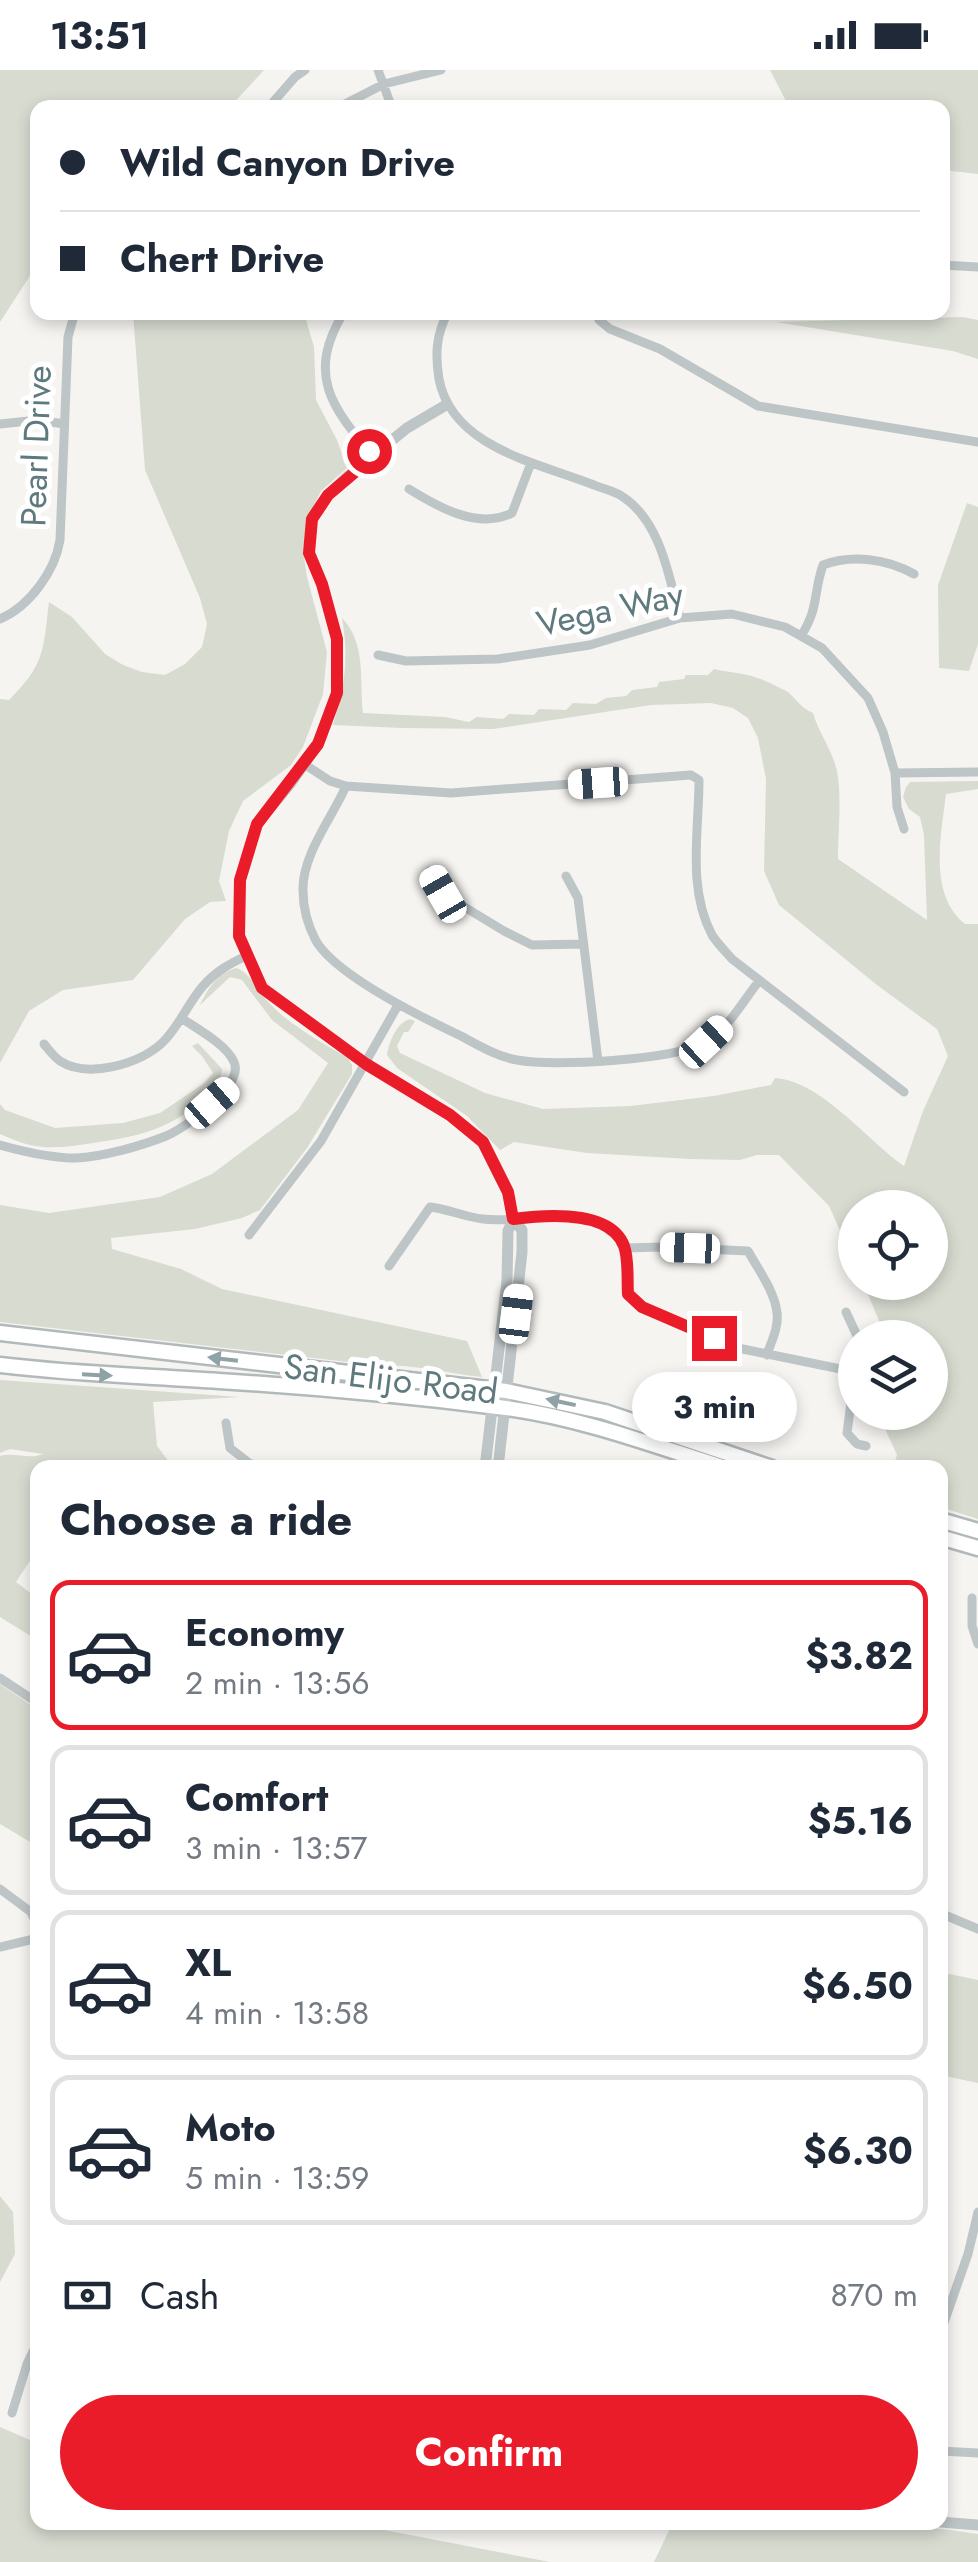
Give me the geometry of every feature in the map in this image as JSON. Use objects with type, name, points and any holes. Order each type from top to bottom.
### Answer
[{"type":"main road","name":"San Elijo Road","points":[[0,1334],[500,1390],[605,1412],[748,1460]]},
{"type":"main road","name":"San Elijo Road","points":[[0,1364],[64,1373],[218,1381],[498,1408],[568,1419],[699,1460]]},
{"type":"main road","points":[[948,1522],[978,1531]]},
{"type":"main road","points":[[948,1539],[978,1548]]},
{"type":"street","points":[[275,100],[305,70]]},
{"type":"street","points":[[378,70],[389,100]]},
{"type":"street","points":[[353,100],[384,84],[442,70]]},
{"type":"street","points":[[950,265],[978,267]]},
{"type":"street","name":"Pearl Drive","points":[[0,619],[28,598],[57,556],[68,336],[73,320]]},
{"type":"street","points":[[339,320],[326,350],[326,386],[342,420],[374,456]]},
{"type":"street","points":[[444,320],[436,345],[446,405],[472,433],[520,459],[622,496],[643,515],[654,533],[680,618]]},
{"type":"street","points":[[600,320],[610,330],[660,349],[758,406],[978,442]]},
{"type":"street","points":[[446,405],[407,428],[328,495],[312,519],[309,553],[337,639],[337,693],[318,744],[257,824],[240,880],[239,936],[262,988],[366,1064],[450,1115],[483,1142],[508,1192],[513,1219],[522,1230],[522,1252],[487,1460]]},
{"type":"street","points":[[0,424],[38,420],[64,424]]},
{"type":"street","points":[[409,489],[444,510],[481,518],[504,517],[512,513],[532,463]]},
{"type":"street","points":[[801,636],[816,605],[823,565],[840,558],[894,564],[914,574]]},
{"type":"street","name":"Vega Way","points":[[378,655],[406,661],[498,659],[590,644],[680,618],[732,614],[784,626],[822,648],[868,698],[895,773],[897,807],[904,830]]},
{"type":"street","points":[[304,764],[346,786],[451,792],[691,775],[699,780],[695,843],[699,895],[712,935],[732,959],[904,1092]]},
{"type":"street","points":[[895,773],[978,772]]},
{"type":"street","points":[[346,786],[306,864],[302,888],[317,942],[335,962],[398,1005],[514,1060],[560,1063],[679,1053],[706,1042],[725,1025],[759,980]]},
{"type":"street","points":[[430,870],[443,894],[532,945],[583,944]]},
{"type":"street","points":[[566,876],[578,898],[598,1061]]},
{"type":"street","points":[[44,1044],[58,1060],[79,1069],[102,1070],[138,1057],[161,1044],[202,986],[224,966],[248,956]]},
{"type":"street","points":[[249,1234],[321,1141],[398,1005]]},
{"type":"street","points":[[0,1144],[34,1154],[78,1158],[168,1135],[194,1119],[229,1088],[236,1073],[234,1060],[209,1036],[181,1018]]},
{"type":"street","points":[[389,1266],[430,1207],[482,1219],[558,1215],[604,1224],[625,1248],[628,1294],[642,1307],[733,1346],[838,1369]]},
{"type":"street","points":[[625,1248],[748,1251],[778,1312],[767,1355]]},
{"type":"street","points":[[846,1312],[850,1320]]},
{"type":"street","points":[[498,1408],[498,1460]]},
{"type":"street","points":[[226,1423],[230,1448],[245,1460]]},
{"type":"street","points":[[847,1430],[857,1444],[866,1446]]},
{"type":"street","points":[[972,1598],[972,1626],[978,1644]]},
{"type":"street","points":[[0,1678],[30,1698]]},
{"type":"street","points":[[0,1889],[30,1911]]},
{"type":"street","points":[[948,1916],[978,1929]]},
{"type":"street","points":[[0,1947],[30,1940]]},
{"type":"street","points":[[948,2311],[978,2212]]},
{"type":"street","points":[[12,2413],[30,2363]]},
{"type":"street","points":[[948,2451],[978,2453]]},
{"type":"street","points":[[948,2523],[978,2525]]},
{"type":"shaded area","points":[[0,70],[264,70],[236,100],[30,100],[30,276],[0,322]]},
{"type":"shaded area","points":[[770,70],[978,70],[978,174],[950,171],[950,100],[785,100]]},
{"type":"shaded area","points":[[134,320],[306,320],[314,347],[316,400],[347,468],[321,491],[307,520],[303,551],[327,652],[323,694],[303,747],[291,765],[243,801],[235,818],[219,881],[226,901],[210,902],[185,919],[133,980],[63,990],[29,1011],[0,1063],[0,699],[9,700],[36,666],[49,602],[72,617],[105,654],[142,672],[165,675],[185,664],[202,647],[207,624],[200,598],[145,470]]},
{"type":"shaded area","points":[[950,320],[978,320],[978,359],[953,351],[776,322]]},
{"type":"shaded area","points":[[967,503],[978,507],[978,644],[969,671],[939,668],[938,585]]},
{"type":"shaded area","points":[[342,618],[359,651],[363,713],[469,722],[477,717],[534,715],[539,709],[566,710],[573,703],[596,704],[606,698],[626,696],[632,690],[657,687],[659,682],[684,679],[686,675],[708,675],[714,669],[765,681],[789,693],[813,713],[835,763],[839,792],[838,859],[927,920],[924,835],[920,817],[909,809],[903,797],[906,787],[910,782],[978,781],[978,789],[946,794],[940,864],[941,881],[953,912],[965,924],[978,924],[978,1519],[948,1510],[948,1460],[895,1460],[897,1455],[886,1430],[948,1430],[948,1320],[879,1320],[870,1300],[948,1300],[948,1190],[838,1190],[838,1226],[829,1206],[779,1155],[740,1160],[690,1159],[587,1153],[514,1142],[500,1150],[467,1116],[397,1068],[387,1055],[398,1028],[410,1019],[415,1021],[397,1046],[400,1053],[485,1093],[543,1109],[630,1106],[714,1096],[771,1085],[775,1078],[809,1089],[826,1100],[904,1166],[948,1056],[937,1029],[779,905],[764,871],[766,779],[758,738],[748,718],[733,708],[711,703],[651,705],[493,729],[333,725],[345,672]]},
{"type":"shaded area","points":[[236,968],[248,976],[281,1015],[348,1058],[352,1074],[307,1148],[260,1210],[195,1229],[111,1238],[112,1249],[181,1269],[222,1289],[467,1341],[482,1377],[0,1322],[0,1205],[49,1213],[160,1197],[212,1174],[298,1110],[328,1063],[272,1020],[242,980],[230,977],[200,1005],[214,982]]},
{"type":"shaded area","points":[[198,1043],[222,1069],[220,1077],[194,1107],[168,1124],[124,1138],[62,1147],[30,1145],[0,1134],[0,1104],[5,1110],[55,1128],[123,1123],[160,1113],[213,1073],[192,1046]]},
{"type":"shaded area","points":[[0,1380],[240,1397],[153,1402],[157,1446],[168,1460],[30,1460],[30,1561],[16,1582],[30,1593],[30,1636],[0,1617],[0,1456],[43,1454],[10,1449],[0,1453]]},
{"type":"shaded area","points":[[0,1684],[30,1704],[30,1842],[0,1824]]},
{"type":"shaded area","points":[[948,1974],[978,1980],[978,2083],[948,2077]]},
{"type":"shaded area","points":[[0,2196],[13,2212],[15,2254],[0,2282]]},
{"type":"shaded area","points":[[0,2427],[30,2440],[30,2530],[384,2530],[550,2562],[0,2562]]},
{"type":"shaded area","points":[[669,2530],[948,2530],[978,2534],[978,2562],[654,2562]]},
{"type":"route","points":[[369,451],[374,456],[328,495],[312,519],[309,553],[337,639],[337,693],[318,744],[257,824],[240,880],[239,936],[262,988],[366,1064],[450,1115],[483,1142],[508,1192],[513,1219],[558,1215],[604,1224],[625,1248],[628,1294],[642,1307],[714,1338]]}]
